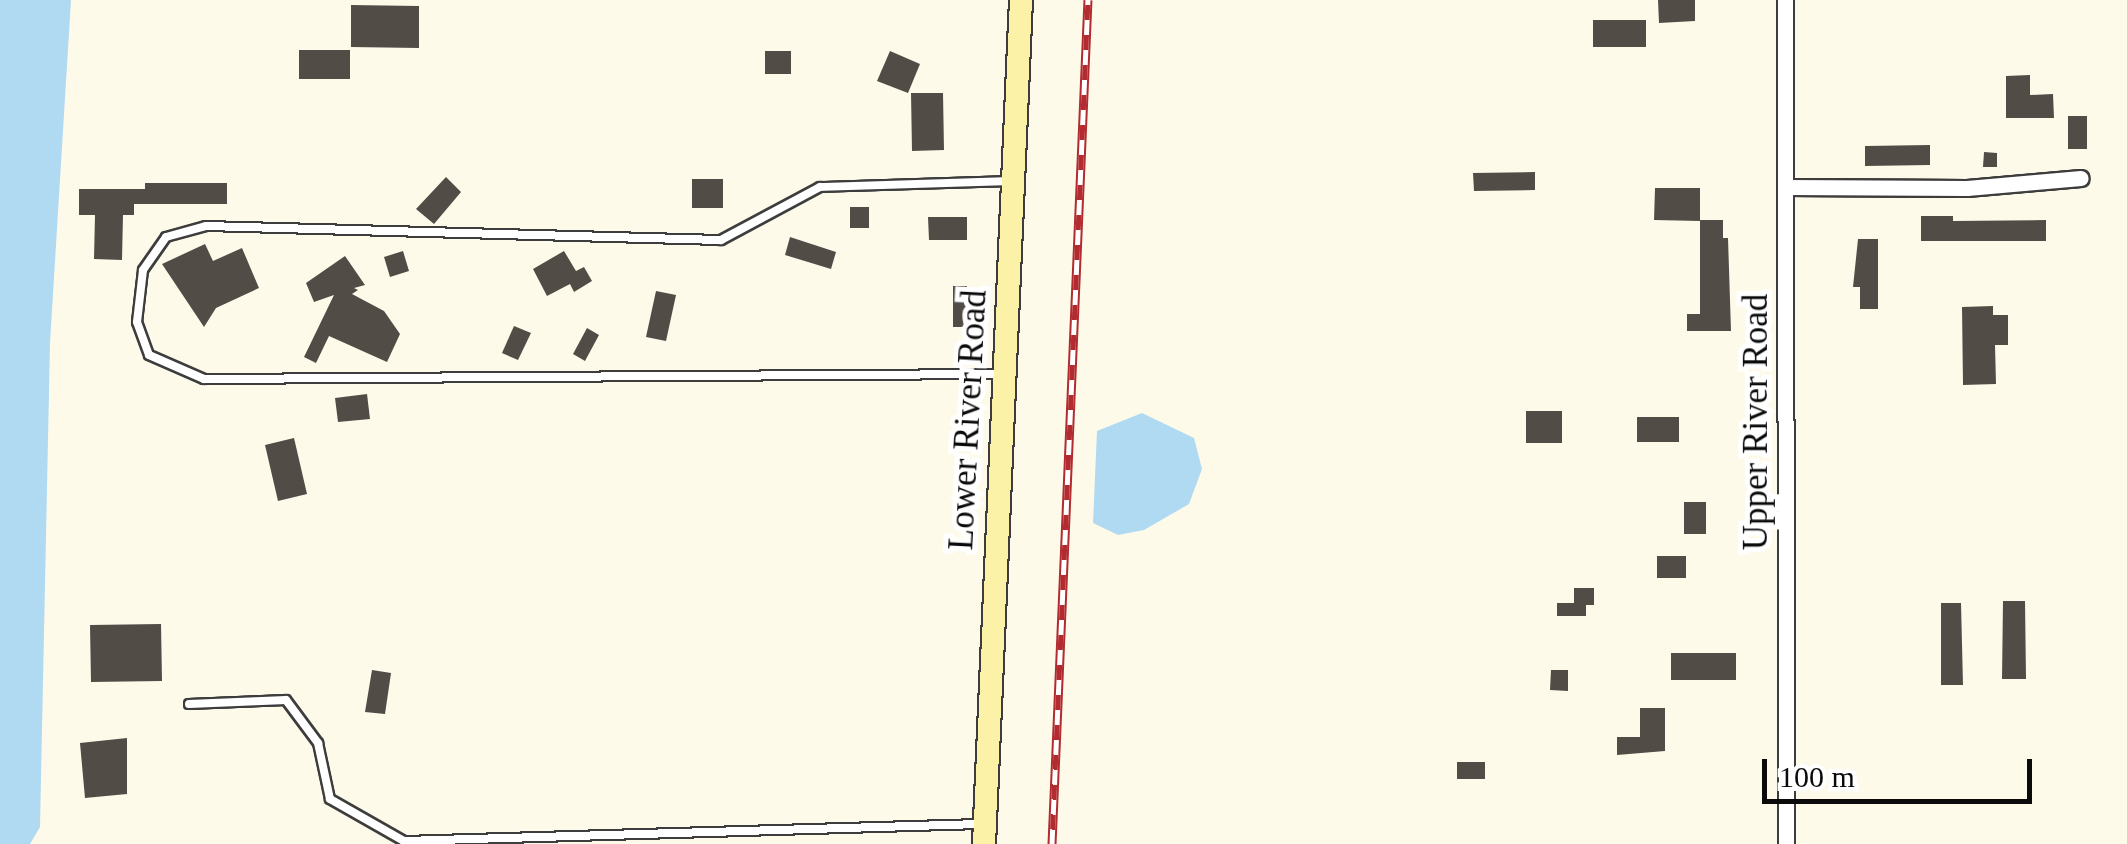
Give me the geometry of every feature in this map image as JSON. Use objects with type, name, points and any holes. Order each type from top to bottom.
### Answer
[{"type":"street","name":"Lower River Road","points":[[984,834],[1022,0]]},
{"type":"street","name":"Upper River Road","points":[[1785,0],[1786,844]]},
{"type":"street","points":[[1785,187],[1967,188],[2080,178]]},
{"type":"lane","points":[[1006,374],[204,379],[150,356],[137,322],[142,270],[166,237],[206,226],[721,240],[820,187],[1015,181]]},
{"type":"lane","points":[[189,704],[286,700],[318,744],[330,799],[404,841],[984,834]]},
{"type":"water","points":[[0,0],[71,0],[50,343],[40,827],[30,844],[0,844]]},
{"type":"water","points":[[1142,413],[1194,438],[1202,469],[1189,504],[1144,530],[1118,535],[1093,523],[1097,431]]},
{"type":"building","points":[[1658,0],[1695,0],[1695,21],[1659,23]]},
{"type":"building","points":[[351,5],[419,6],[419,48],[351,47]]},
{"type":"building","points":[[1593,20],[1646,20],[1646,47],[1593,47]]},
{"type":"building","points":[[299,50],[350,50],[350,79],[299,79]]},
{"type":"building","points":[[765,51],[791,51],[791,74],[765,74]]},
{"type":"building","points":[[890,51],[920,64],[908,93],[877,81]]},
{"type":"building","points":[[2030,75],[2030,95],[2053,94],[2054,118],[2006,118],[2006,76]]},
{"type":"building","points":[[911,93],[943,93],[944,150],[912,151]]},
{"type":"building","points":[[2068,116],[2087,116],[2087,149],[2068,149]]},
{"type":"building","points":[[1930,145],[1930,165],[1865,166],[1865,146]]},
{"type":"building","points":[[1984,152],[1997,153],[1997,167],[1983,167]]},
{"type":"building","points":[[1535,172],[1535,190],[1474,191],[1473,173]]},
{"type":"building","points":[[446,177],[461,192],[434,224],[416,209]]},
{"type":"building","points":[[692,179],[723,179],[723,208],[692,208]]},
{"type":"building","points":[[145,183],[227,183],[227,204],[134,204],[134,215],[123,215],[122,260],[94,259],[95,215],[79,215],[79,189],[145,189]]},
{"type":"building","points":[[1655,188],[1700,188],[1700,221],[1654,220]]},
{"type":"building","points":[[850,207],[869,207],[869,228],[850,228]]},
{"type":"building","points":[[1921,216],[1953,216],[1953,221],[2046,220],[2046,241],[1921,241]]},
{"type":"building","points":[[928,217],[967,217],[967,240],[929,240]]},
{"type":"building","points":[[1700,220],[1723,220],[1723,238],[1728,238],[1731,331],[1687,331],[1687,314],[1700,314]]},
{"type":"building","points":[[790,237],[836,252],[831,269],[785,255]]},
{"type":"building","points":[[1858,239],[1878,239],[1878,309],[1860,309],[1860,287],[1853,287]]},
{"type":"building","points":[[205,244],[213,261],[242,248],[259,288],[216,308],[204,327],[162,264]]},
{"type":"building","points":[[403,251],[409,271],[390,277],[384,257]]},
{"type":"building","points":[[564,251],[576,271],[584,267],[592,281],[574,292],[570,284],[547,296],[533,269]]},
{"type":"building","points":[[345,256],[365,285],[354,288],[358,290],[352,294],[384,311],[400,334],[387,362],[329,336],[316,363],[304,357],[334,295],[314,302],[306,283]]},
{"type":"building","points":[[953,286],[967,286],[967,327],[953,327]]},
{"type":"building","points":[[656,291],[676,295],[666,341],[646,337]]},
{"type":"building","points":[[1993,306],[1993,315],[2008,315],[2008,345],[1995,345],[1996,384],[1963,385],[1962,307]]},
{"type":"building","points":[[514,326],[531,333],[518,360],[502,353]]},
{"type":"building","points":[[587,328],[599,335],[585,361],[573,354]]},
{"type":"building","points":[[367,394],[370,419],[338,422],[335,398]]},
{"type":"building","points":[[1526,411],[1562,411],[1562,443],[1526,443]]},
{"type":"building","points":[[1637,417],[1679,417],[1679,442],[1637,442]]},
{"type":"building","points":[[294,438],[307,494],[278,501],[265,445]]},
{"type":"building","points":[[1684,502],[1706,502],[1706,534],[1684,534]]},
{"type":"building","points":[[1657,556],[1686,556],[1686,578],[1657,578]]},
{"type":"building","points":[[1574,588],[1594,588],[1594,605],[1586,605],[1586,616],[1557,616],[1557,603],[1574,603]]},
{"type":"building","points":[[2003,601],[2025,601],[2026,679],[2002,679]]},
{"type":"building","points":[[1941,603],[1961,603],[1963,685],[1941,685]]},
{"type":"building","points":[[161,624],[162,681],[91,682],[90,625]]},
{"type":"building","points":[[1671,653],[1736,653],[1736,680],[1671,680]]},
{"type":"building","points":[[372,670],[391,673],[385,714],[365,712]]},
{"type":"building","points":[[1551,670],[1568,670],[1568,691],[1550,690]]},
{"type":"building","points":[[1640,708],[1665,708],[1665,751],[1617,755],[1617,737],[1640,737]]},
{"type":"building","points":[[127,738],[127,794],[85,798],[80,743]]},
{"type":"building","points":[[1457,762],[1485,762],[1485,779],[1457,779]]},
{"type":"railway","points":[[1052,844],[1088,0]]}]
